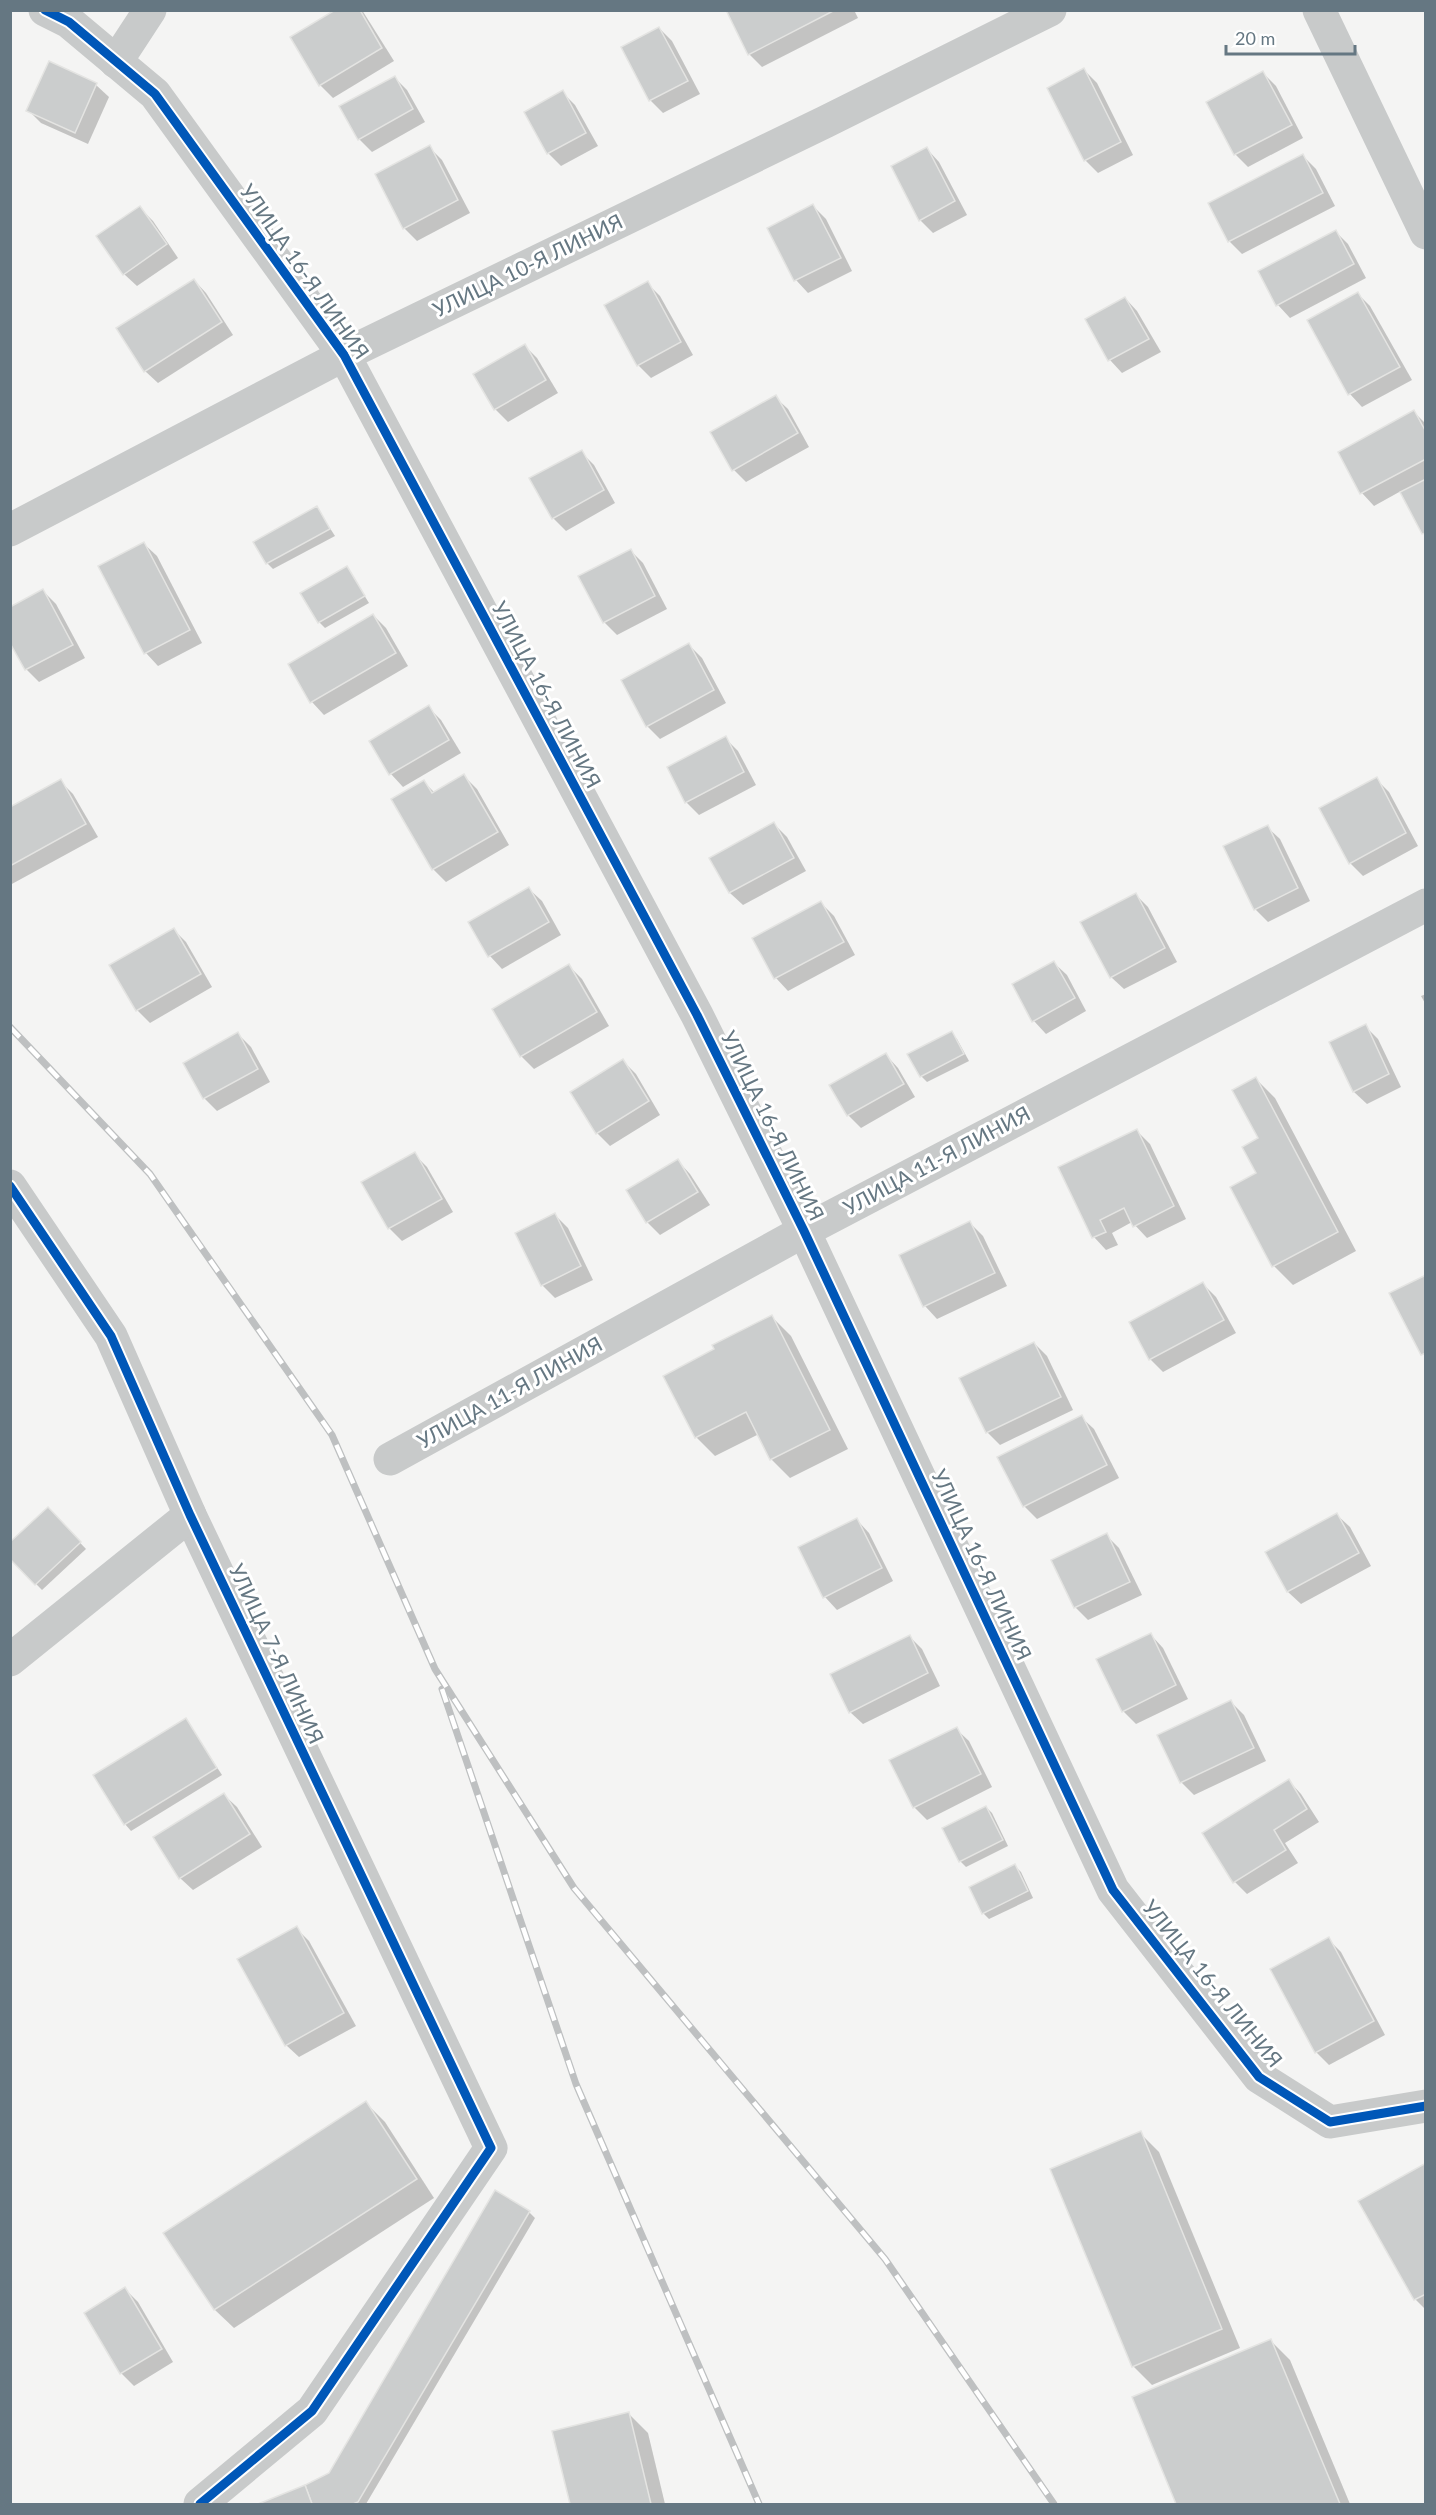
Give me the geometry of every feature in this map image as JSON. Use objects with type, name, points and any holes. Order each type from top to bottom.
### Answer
[{"type":"street","name":"УЛИЦА 16-Я ЛИНИЯ","points":[[45,10],[69,22],[154,94],[345,355],[697,1016],[804,1231],[1113,1890],[1260,2077],[1330,2121],[1425,2106]]},
{"type":"street","points":[[116,62],[150,10]]},
{"type":"street","name":"УЛИЦА 10-Я ЛИНИЯ","points":[[17,521],[345,355],[815,128],[1050,10]]},
{"type":"street","points":[[1319,10],[1425,233]]},
{"type":"street","name":"УЛИЦА 11-Я ЛИНИЯ","points":[[390,1459],[804,1231],[1425,905]]},
{"type":"street","name":"УЛИЦА 7-Я ЛИНИЯ","points":[[10,1186],[111,1336],[190,1515],[491,2148],[312,2411],[200,2505]]},
{"type":"street","points":[[10,1660],[190,1515]]},
{"type":"building","points":[[335,10],[360,10],[382,48],[319,86],[290,37]]},
{"type":"building","points":[[726,10],[835,10],[748,55]]},
{"type":"building","points":[[659,27],[688,81],[649,101],[621,47]]},
{"type":"building","points":[[49,61],[97,83],[75,133],[26,111]]},
{"type":"building","points":[[1084,68],[1121,142],[1084,161],[1047,88]]},
{"type":"building","points":[[1263,71],[1292,125],[1234,155],[1206,102]]},
{"type":"building","points":[[395,76],[413,109],[358,140],[339,106]]},
{"type":"building","points":[[563,90],[586,133],[547,154],[524,112]]},
{"type":"building","points":[[430,145],[458,200],[403,229],[375,174]]},
{"type":"building","points":[[927,147],[955,201],[919,221],[891,166]]},
{"type":"building","points":[[1303,154],[1323,193],[1228,242],[1208,203]]},
{"type":"building","points":[[813,204],[841,258],[794,281],[767,228]]},
{"type":"building","points":[[140,206],[167,244],[123,275],[96,236]]},
{"type":"building","points":[[1336,230],[1354,264],[1276,306],[1258,271]]},
{"type":"building","points":[[194,279],[222,322],[144,372],[116,328]]},
{"type":"building","points":[[648,281],[681,342],[637,366],[604,305]]},
{"type":"building","points":[[1358,292],[1400,367],[1348,395],[1307,320]]},
{"type":"building","points":[[1125,297],[1149,339],[1108,361],[1085,319]]},
{"type":"building","points":[[525,344],[546,380],[494,410],[473,374]]},
{"type":"building","points":[[776,395],[798,433],[732,471],[710,432]]},
{"type":"building","points":[[1414,410],[1426,432],[1426,459],[1360,494],[1338,452]]},
{"type":"building","points":[[582,450],[604,490],[552,519],[529,478]]},
{"type":"building","points":[[1426,479],[1426,533],[1422,534],[1400,492]]},
{"type":"building","points":[[317,506],[330,529],[266,564],[253,542]]},
{"type":"building","points":[[144,542],[190,630],[144,654],[98,566]]},
{"type":"building","points":[[631,549],[655,596],[603,623],[578,576]]},
{"type":"building","points":[[347,566],[365,596],[318,623],[300,593]]},
{"type":"building","points":[[43,589],[73,645],[25,670],[10,643],[10,607]]},
{"type":"building","points":[[373,614],[396,653],[310,703],[288,664]]},
{"type":"building","points":[[689,643],[714,690],[646,727],[621,680]]},
{"type":"building","points":[[429,705],[449,740],[389,775],[369,741]]},
{"type":"building","points":[[726,736],[744,772],[685,803],[667,767]]},
{"type":"building","points":[[464,774],[498,832],[432,870],[391,799],[424,780],[432,793]]},
{"type":"building","points":[[1377,777],[1406,833],[1349,864],[1319,808]]},
{"type":"building","points":[[61,779],[86,824],[10,866],[10,807]]},
{"type":"building","points":[[774,822],[794,858],[729,893],[709,858]]},
{"type":"building","points":[[1268,825],[1298,888],[1254,910],[1223,846]]},
{"type":"building","points":[[529,887],[549,922],[488,957],[468,922]]},
{"type":"building","points":[[1136,893],[1165,948],[1110,978],[1080,922]]},
{"type":"building","points":[[821,901],[844,942],[774,979],[752,938]]},
{"type":"building","points":[[174,928],[201,974],[136,1011],[109,965]]},
{"type":"building","points":[[1054,961],[1075,998],[1032,1022],[1012,984]]},
{"type":"building","points":[[569,964],[597,1012],[520,1057],[492,1009]]},
{"type":"building","points":[[1366,1024],[1389,1074],[1353,1092],[1329,1042]]},
{"type":"building","points":[[952,1031],[964,1054],[920,1077],[907,1054]]},
{"type":"building","points":[[238,1032],[258,1069],[203,1099],[183,1063]]},
{"type":"building","points":[[886,1053],[904,1084],[847,1116],[829,1085]]},
{"type":"building","points":[[623,1059],[649,1101],[596,1134],[570,1092]]},
{"type":"building","points":[[1256,1077],[1338,1232],[1272,1267],[1230,1187],[1256,1173],[1242,1147],[1258,1138],[1232,1090]]},
{"type":"building","points":[[1137,1129],[1174,1206],[1133,1227],[1124,1208],[1100,1220],[1106,1232],[1092,1238],[1058,1167]]},
{"type":"building","points":[[415,1152],[442,1199],[388,1229],[361,1182]]},
{"type":"building","points":[[678,1159],[698,1192],[646,1223],[626,1190]]},
{"type":"building","points":[[555,1213],[581,1266],[541,1286],[515,1233]]},
{"type":"building","points":[[970,1221],[995,1273],[923,1307],[899,1255]]},
{"type":"building","points":[[1426,1275],[1426,1353],[1421,1355],[1389,1293]]},
{"type":"building","points":[[1203,1282],[1224,1320],[1149,1360],[1129,1322]]},
{"type":"building","points":[[772,1315],[830,1430],[770,1460],[746,1412],[695,1438],[663,1376],[714,1349],[712,1345]]},
{"type":"building","points":[[1034,1342],[1061,1397],[986,1433],[959,1378]]},
{"type":"building","points":[[1082,1415],[1107,1465],[1023,1507],[997,1457]]},
{"type":"building","points":[[48,1507],[81,1542],[35,1585],[10,1559],[10,1542]]},
{"type":"building","points":[[1337,1513],[1359,1553],[1287,1592],[1265,1552]]},
{"type":"building","points":[[857,1518],[882,1568],[823,1598],[798,1547]]},
{"type":"building","points":[[1107,1533],[1130,1582],[1074,1608],[1051,1560]]},
{"type":"building","points":[[1151,1633],[1176,1685],[1122,1712],[1096,1659]]},
{"type":"building","points":[[910,1635],[928,1673],[849,1713],[830,1674]]},
{"type":"building","points":[[1231,1700],[1254,1748],[1180,1783],[1157,1735]]},
{"type":"building","points":[[186,1718],[217,1768],[124,1825],[93,1775]]},
{"type":"building","points":[[957,1727],[981,1774],[913,1808],[889,1760]]},
{"type":"building","points":[[1289,1779],[1307,1809],[1274,1830],[1286,1850],[1233,1883],[1202,1833]]},
{"type":"building","points":[[224,1793],[250,1834],[179,1879],[153,1837]]},
{"type":"building","points":[[986,1806],[1003,1840],[959,1862],[942,1828]]},
{"type":"building","points":[[1015,1864],[1028,1891],[982,1914],[969,1887]]},
{"type":"building","points":[[297,1926],[344,2013],[285,2046],[237,1959]]},
{"type":"building","points":[[1329,1937],[1374,2021],[1315,2053],[1270,1969]]},
{"type":"building","points":[[366,2101],[417,2179],[214,2310],[163,2233]]},
{"type":"building","points":[[1141,2131],[1222,2329],[1132,2367],[1050,2169]]},
{"type":"building","points":[[1426,2163],[1426,2294],[1414,2300],[1358,2201]]},
{"type":"building","points":[[495,2190],[530,2211],[358,2502],[312,2504],[305,2485],[329,2473]]},
{"type":"building","points":[[125,2287],[162,2349],[120,2374],[84,2313]]},
{"type":"building","points":[[1271,2339],[1340,2504],[1176,2504],[1132,2397]]},
{"type":"building","points":[[629,2412],[651,2504],[570,2504],[552,2431]]},
{"type":"building","points":[[305,2485],[312,2504],[258,2504]]},
{"type":"railway","points":[[10,1027],[150,1174],[332,1435],[435,1669],[574,1888],[885,2259],[1054,2504]]},
{"type":"railway","points":[[442,1689],[576,2084],[759,2504]]},
{"type":"cycle path","points":[[45,10],[69,22],[155,94],[344,355],[697,1015],[804,1231],[1113,1890],[1259,2077],[1330,2122],[1426,2106]]},
{"type":"cycle path","points":[[10,1186],[111,1336],[190,1515],[491,2148],[312,2411],[200,2504]]}]
